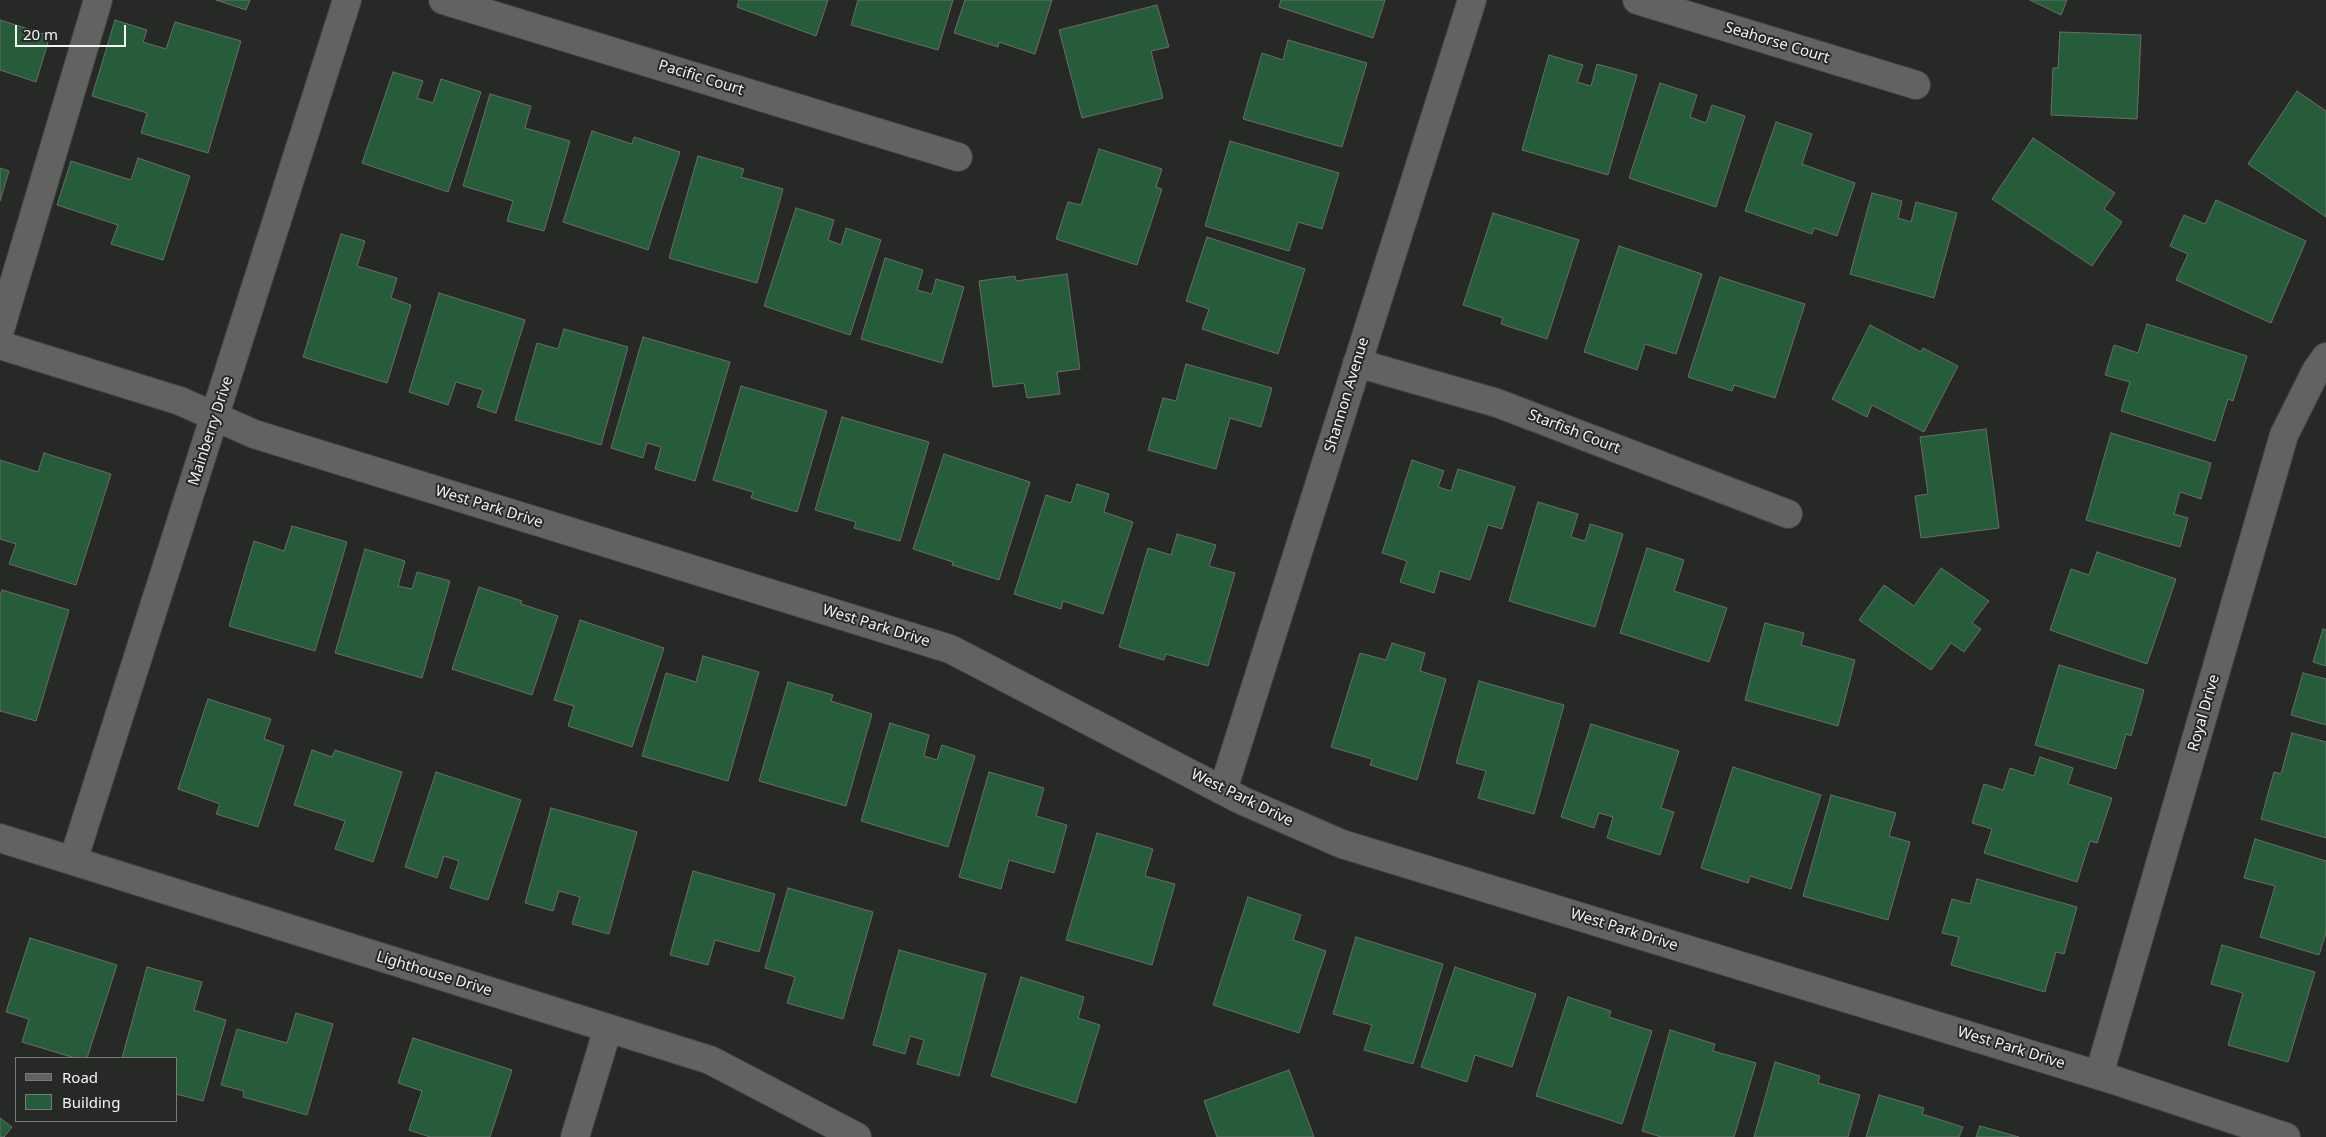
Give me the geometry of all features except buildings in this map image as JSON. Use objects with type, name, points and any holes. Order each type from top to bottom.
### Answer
[{"type":"street","points":[[0,330],[98,0]]},
{"type":"street","name":"Mainberry Drive","points":[[73,861],[346,0]]},
{"type":"street","name":"Pacific Court","points":[[443,0],[958,157]]},
{"type":"street","name":"Shannon Avenue","points":[[1223,790],[1472,0]]},
{"type":"street","name":"Seahorse Court","points":[[1638,0],[1916,85]]},
{"type":"street","name":"West Park Drive","points":[[0,345],[180,401],[254,434],[950,649],[1223,790],[1342,844],[2099,1075],[2286,1137]]},
{"type":"street","name":"Royal Drive","points":[[2099,1075],[2284,435],[2316,371],[2326,357]]},
{"type":"street","name":"Starfish Court","points":[[1357,362],[1497,403],[1788,514]]},
{"type":"street","name":"Lighthouse Drive","points":[[0,838],[710,1060],[858,1137]]},
{"type":"street","points":[[575,1137],[608,1028]]}]
